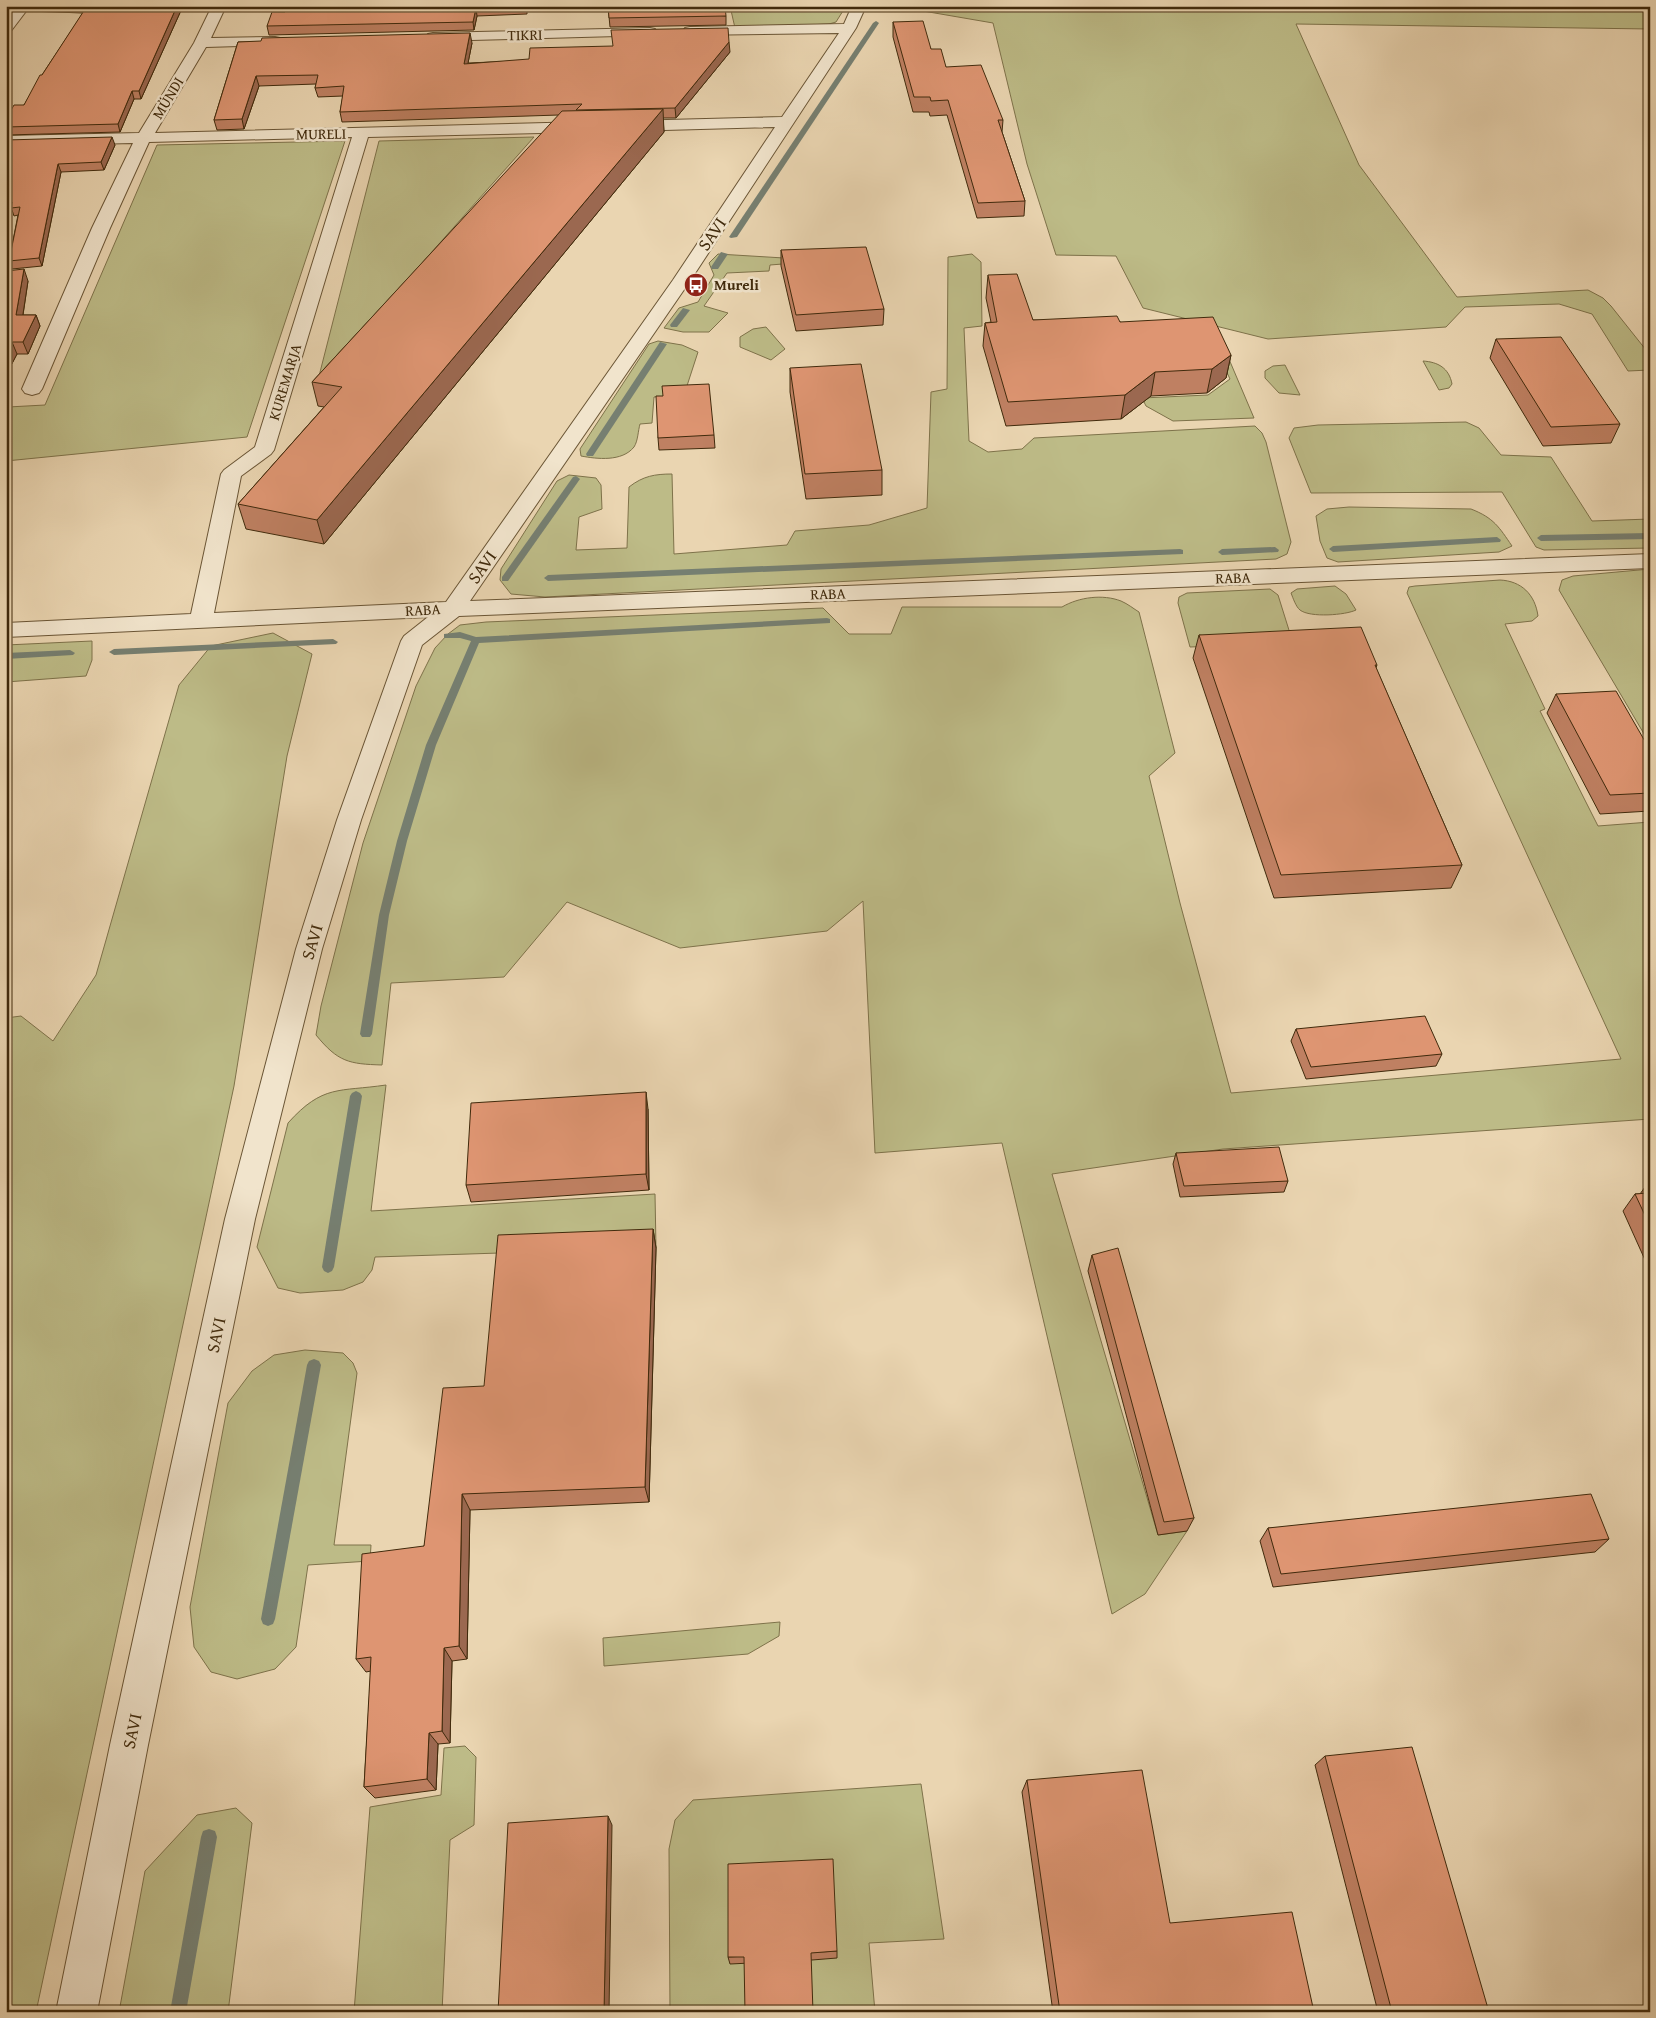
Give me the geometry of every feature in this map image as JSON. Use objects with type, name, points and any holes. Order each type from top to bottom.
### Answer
[{"type":"street","points":[[6,28],[23,6]]},
{"type":"street","name":"MÜNDI","points":[[32,389],[144,137],[201,43],[219,6]]},
{"type":"street","name":"SAVI","points":[[76,2012],[129,1745],[240,1219],[309,949],[349,820],[412,641],[453,609],[653,318],[681,281],[849,28],[859,6]]},
{"type":"street","points":[[680,32],[849,28]]},
{"type":"street","name":"TIKRI","points":[[420,38],[660,32]]},
{"type":"street","points":[[201,43],[291,41]]},
{"type":"street","points":[[616,126],[786,122]]},
{"type":"street","name":"MURELI","points":[[6,141],[596,127]]},
{"type":"street","name":"KUREMARJA","points":[[201,620],[231,474],[264,450],[361,133]]},
{"type":"street","name":"RABA","points":[[6,630],[453,609],[1650,561]]},
{"type":"shaded area","points":[[730,6],[846,6],[836,22],[829,24],[735,28]]},
{"type":"shaded area","points":[[894,6],[1650,6],[1650,29],[1296,24],[1359,165],[1457,297],[1588,290],[1603,298],[1611,306],[1650,355],[1650,370],[1628,371],[1592,314],[1559,304],[1465,307],[1446,327],[1268,339],[1143,308],[1116,256],[1056,255],[1027,164],[993,23]]},
{"type":"shaded area","points":[[534,137],[318,380],[379,141]]},
{"type":"shaded area","points":[[345,141],[247,437],[6,461],[8,407],[45,405],[157,145]]},
{"type":"shaded area","points":[[718,254],[784,258],[808,262],[770,265],[769,271],[727,273],[704,306],[728,313],[709,332],[683,332],[664,328],[679,308],[698,302],[714,275],[709,263]]},
{"type":"shaded area","points":[[972,254],[981,262],[982,326],[964,328],[969,441],[988,452],[1022,449],[1034,438],[1255,426],[1262,433],[1266,442],[1291,542],[1287,554],[1276,559],[545,597],[511,594],[500,580],[501,569],[557,481],[569,475],[596,478],[601,485],[602,509],[579,517],[576,550],[627,548],[629,487],[644,478],[660,474],[672,474],[674,554],[787,545],[795,531],[869,525],[927,508],[931,392],[947,389],[948,257]]},
{"type":"shaded area","points":[[766,327],[785,349],[771,360],[740,347],[740,337],[753,329]]},
{"type":"shaded area","points":[[1220,338],[1254,418],[1173,421],[1146,406],[1142,398],[1208,395],[1230,379],[1211,339]]},
{"type":"shaded area","points":[[658,341],[682,345],[698,352],[684,395],[654,397],[652,423],[640,424],[635,445],[629,452],[609,458],[581,456],[580,449],[649,344]]},
{"type":"shaded area","points":[[1423,361],[1438,364],[1445,370],[1451,378],[1452,384],[1449,388],[1439,390]]},
{"type":"shaded area","points":[[1285,365],[1300,395],[1279,393],[1265,378],[1265,371],[1273,366]]},
{"type":"shaded area","points":[[1466,422],[1479,428],[1501,455],[1551,457],[1592,521],[1650,519],[1650,548],[1544,550],[1536,547],[1502,492],[1311,493],[1289,438],[1294,428],[1318,425]]},
{"type":"shaded area","points":[[1349,507],[1471,509],[1491,520],[1512,546],[1499,552],[1338,562],[1327,558],[1320,541],[1316,516],[1327,509]]},
{"type":"shaded area","points":[[1650,569],[1650,744],[1559,590],[1562,580],[1573,576]]},
{"type":"shaded area","points":[[1500,580],[1520,586],[1526,590],[1534,601],[1538,616],[1532,621],[1505,624],[1545,709],[1540,711],[1598,826],[1650,822],[1650,1119],[1223,1149],[1052,1174],[1158,1535],[1187,1531],[1145,1594],[1112,1614],[1002,1143],[875,1153],[863,901],[827,931],[680,948],[567,902],[504,977],[391,983],[382,1065],[361,1064],[345,1060],[331,1051],[316,1035],[321,1006],[363,843],[416,686],[435,648],[448,634],[460,625],[486,622],[823,608],[849,634],[891,634],[902,607],[1062,607],[1083,599],[1099,597],[1121,601],[1139,612],[1175,753],[1149,776],[1180,903],[1231,1093],[1621,1059],[1407,593],[1409,587],[1415,586]]},
{"type":"shaded area","points":[[1335,586],[1346,594],[1356,610],[1328,615],[1305,613],[1297,607],[1291,593],[1297,589]]},
{"type":"shaded area","points":[[1270,589],[1278,595],[1293,643],[1190,647],[1178,603],[1179,597],[1187,593]]},
{"type":"shaded area","points":[[273,633],[312,654],[287,756],[234,1086],[36,2012],[6,2012],[6,1018],[21,1016],[53,1041],[96,975],[179,685],[211,646]]},
{"type":"shaded area","points":[[92,641],[92,660],[86,676],[6,682],[6,645]]},
{"type":"shaded area","points":[[386,1085],[371,1211],[655,1194],[656,1248],[375,1257],[372,1270],[363,1282],[343,1290],[300,1293],[278,1288],[257,1247],[288,1123],[300,1110],[311,1102],[332,1092]]},
{"type":"shaded area","points":[[305,1350],[343,1353],[353,1363],[357,1373],[334,1545],[371,1545],[370,1561],[308,1565],[296,1647],[275,1669],[237,1679],[211,1672],[194,1647],[190,1607],[228,1403],[252,1371],[274,1355]]},
{"type":"shaded area","points":[[780,1622],[779,1636],[748,1654],[604,1666],[603,1638]]},
{"type":"shaded area","points":[[465,1746],[476,1757],[474,1825],[450,1840],[442,2012],[354,2012],[370,1807],[441,1795],[444,1748]]},
{"type":"shaded area","points":[[921,1784],[944,1939],[869,1943],[875,2012],[670,2012],[669,1849],[675,1820],[693,1800]]},
{"type":"shaded area","points":[[236,1808],[252,1823],[228,2012],[119,2012],[145,1871],[197,1815]]},
{"type":"building","points":[[87,6],[177,6],[139,91],[132,91],[118,124],[6,127],[6,119],[14,105],[24,105],[40,75],[42,75]]},
{"type":"building","points":[[287,6],[517,6],[476,8],[473,22],[267,26],[272,12],[285,12]]},
{"type":"building","points":[[608,6],[725,6],[726,16],[609,18]]},
{"type":"building","points":[[923,21],[931,49],[941,49],[946,67],[981,65],[1003,120],[998,120],[1025,201],[978,203],[948,100],[931,101],[930,97],[914,97],[893,22]]},
{"type":"building","points":[[728,28],[729,42],[675,108],[576,110],[582,104],[340,112],[344,86],[315,88],[318,75],[256,76],[242,119],[214,120],[238,42],[261,41],[262,38],[470,33],[464,64],[529,59],[530,48],[613,46],[611,30]]},
{"type":"building","points":[[663,109],[317,520],[238,504],[342,387],[312,382],[562,111]]},
{"type":"building","points":[[112,137],[101,162],[58,164],[39,258],[9,261],[20,207],[11,208],[12,202],[6,202],[6,140]]},
{"type":"building","points":[[866,247],[884,309],[796,315],[781,250]]},
{"type":"building","points":[[24,269],[16,315],[36,315],[23,342],[12,342],[6,354],[6,271]]},
{"type":"building","points":[[1017,274],[1033,320],[1117,316],[1120,322],[1213,317],[1231,355],[1212,369],[1155,372],[1125,395],[1008,402],[985,323],[997,322],[988,275]]},
{"type":"building","points":[[1561,337],[1620,424],[1551,427],[1496,339]]},
{"type":"building","points":[[861,364],[882,470],[805,474],[790,368]]},
{"type":"building","points":[[709,384],[714,435],[658,438],[656,396],[663,396],[662,386]]},
{"type":"building","points":[[1361,627],[1377,665],[1375,665],[1462,865],[1281,875],[1199,635]]},
{"type":"building","points":[[1616,691],[1650,750],[1650,793],[1610,795],[1556,694]]},
{"type":"building","points":[[1425,1016],[1442,1054],[1311,1067],[1296,1029]]},
{"type":"building","points":[[646,1092],[646,1174],[466,1185],[471,1103]]},
{"type":"building","points":[[1279,1147],[1288,1181],[1184,1186],[1176,1153]]},
{"type":"building","points":[[1645,1187],[1650,1187],[1650,1226],[1635,1194],[1648,1193]]},
{"type":"building","points":[[653,1229],[645,1487],[462,1494],[459,1646],[444,1648],[442,1731],[429,1733],[427,1779],[364,1787],[371,1657],[356,1659],[362,1554],[424,1546],[443,1388],[484,1386],[498,1235]]},
{"type":"building","points":[[1118,1248],[1194,1518],[1164,1522],[1092,1255]]},
{"type":"building","points":[[1591,1494],[1609,1539],[1281,1574],[1268,1528]]},
{"type":"building","points":[[1412,1747],[1489,2012],[1392,2012],[1325,1756]]},
{"type":"building","points":[[1142,1770],[1170,1923],[1292,1912],[1314,2012],[1060,2012],[1027,1780]]},
{"type":"building","points":[[608,1816],[604,2012],[498,2012],[508,1823]]},
{"type":"building","points":[[833,1859],[837,1951],[811,1953],[813,2012],[745,2012],[744,1957],[728,1957],[728,1864]]},
{"type":"waterway","points":[[733,237],[876,23]]},
{"type":"waterway","points":[[715,267],[724,254]]},
{"type":"waterway","points":[[674,325],[686,310]]},
{"type":"waterway","points":[[590,454],[663,344]]},
{"type":"waterway","points":[[505,579],[576,479]]},
{"type":"waterway","points":[[1541,538],[1650,536]]},
{"type":"waterway","points":[[1333,549],[1497,540]]},
{"type":"waterway","points":[[1222,552],[1275,550]]},
{"type":"waterway","points":[[548,578],[1180,552]]},
{"type":"waterway","points":[[476,640],[827,621]]},
{"type":"waterway","points":[[447,636],[460,635],[476,640]]},
{"type":"waterway","points":[[366,1034],[384,915],[402,841],[431,745],[476,640]]},
{"type":"waterway","points":[[114,652],[333,642]]},
{"type":"waterway","points":[[6,656],[70,653]]},
{"type":"waterway","points":[[328,1267],[356,1096]]},
{"type":"waterway","points":[[268,1619],[314,1365]]},
{"type":"waterway","points":[[178,2012],[209,1837]]},
{"type":"place","name":"Mureli","points":[[696,285]]}]
